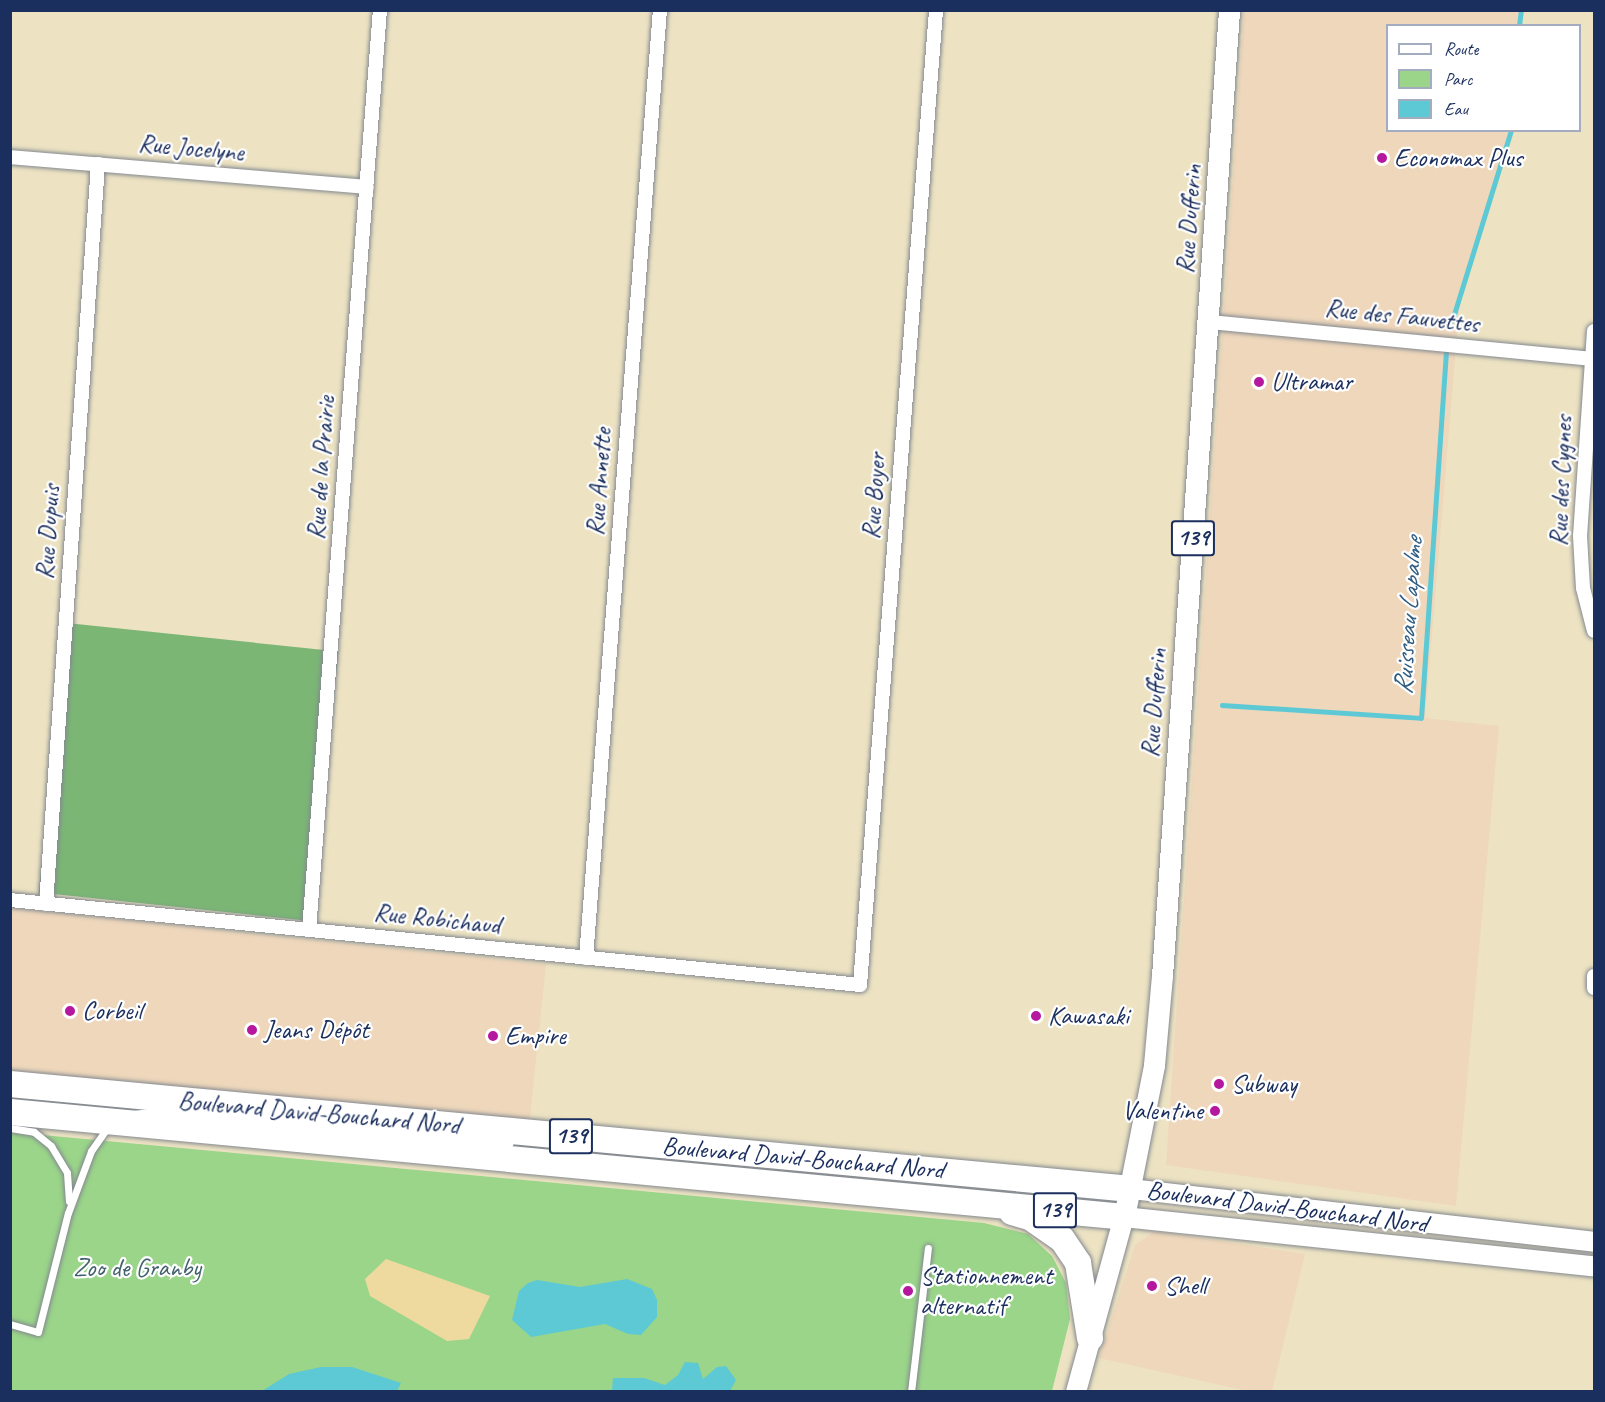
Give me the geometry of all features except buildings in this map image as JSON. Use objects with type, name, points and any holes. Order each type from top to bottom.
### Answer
[{"type":"highway","name":"Boulevard David-Bouchard Nord","points":[[10,1084],[1131,1189]]},
{"type":"highway","name":"Boulevard David-Bouchard Nord","points":[[10,1112],[1124,1217]]},
{"type":"highway","points":[[986,1203],[1030,1217],[1062,1239],[1078,1263],[1090,1338]]},
{"type":"main road","name":"Rue Dufferin","points":[[1124,1217],[1154,1065],[1162,976],[1229,10]]},
{"type":"street","name":"Rue de la Prairie","points":[[309,930],[380,10]]},
{"type":"street","name":"Rue Annette","points":[[586,958],[660,10]]},
{"type":"street","name":"Rue Boyer","points":[[860,985],[936,10]]},
{"type":"street","name":"Rue Jocelyne","points":[[10,157],[367,187]]},
{"type":"street","name":"Rue Dupuis","points":[[46,904],[98,164]]},
{"type":"street","name":"Rue des Fauvettes","points":[[1209,322],[1591,359]]},
{"type":"street","name":"Rue des Cygnes","points":[[1594,331],[1580,536],[1583,588],[1594,631]]},
{"type":"street","points":[[1580,536],[1594,537]]},
{"type":"street","name":"Rue Robichaud","points":[[10,900],[860,985]]},
{"type":"street","points":[[1594,976],[1594,988]]},
{"type":"street","name":"Boulevard David-Bouchard Nord","points":[[1131,1189],[1594,1242]]},
{"type":"street","name":"Boulevard David-Bouchard Nord","points":[[1124,1217],[1594,1266]]},
{"type":"street","name":"Rue Dufferin","points":[[1076,1392],[1124,1217]]},
{"type":"lane","points":[[10,1324],[38,1332],[68,1213],[94,1144],[115,1122],[139,1112],[158,1111],[518,1143]]},
{"type":"lane","points":[[10,1128],[34,1132],[59,1156],[69,1183],[68,1213]]},
{"type":"lane","points":[[542,1143],[659,1144]]},
{"type":"lane","points":[[911,1392],[928,1248]]},
{"type":"shaded area","points":[[1244,11],[1519,11],[1518,24],[1386,24],[1386,132],[1511,132],[1461,287],[1425,718],[1499,726],[1456,1206],[1166,1165]]},
{"type":"shaded area","points":[[10,908],[546,964],[529,1125],[10,1071]]},
{"type":"shaded area","points":[[1155,1231],[1305,1254],[1272,1391],[1247,1391],[1099,1358],[1135,1245]]},
{"type":"green space","points":[[67,623],[339,652],[310,921],[39,893]]},
{"type":"green space","name":"Zoo de Granby","points":[[10,1132],[984,1223],[1028,1234],[1052,1256],[1066,1283],[1070,1319],[1052,1391],[11,1391]]},
{"type":"sand","points":[[386,1259],[490,1296],[469,1339],[447,1341],[370,1296],[365,1279]]},
{"type":"water","points":[[627,1279],[652,1289],[657,1300],[657,1317],[641,1335],[628,1334],[605,1324],[531,1337],[512,1320],[519,1291],[528,1283],[537,1280],[580,1287]]},
{"type":"water","points":[[685,1362],[698,1363],[703,1379],[717,1367],[726,1366],[736,1380],[730,1391],[612,1391],[613,1378],[644,1378],[665,1385],[678,1375]]},
{"type":"water","points":[[321,1367],[352,1367],[401,1383],[397,1391],[262,1391],[289,1374]]},
{"type":"waterway","name":"Ruisseau Lapalme","points":[[1519,24],[1521,10]]},
{"type":"waterway","name":"Ruisseau Lapalme","points":[[1452,321],[1510,132]]},
{"type":"waterway","name":"Ruisseau Lapalme","points":[[1222,705],[1421,718],[1446,354]]},
{"type":"place","name":"Economax Plus","points":[[1382,158]]},
{"type":"place","name":"Ultramar","points":[[1259,382]]},
{"type":"place","name":"Corbeil","points":[[70,1011]]},
{"type":"place","name":"Kawasaki","points":[[1036,1016]]},
{"type":"place","name":"Jeans Dépôt","points":[[252,1030]]},
{"type":"place","name":"Empire","points":[[493,1036]]},
{"type":"place","name":"Subway","points":[[1219,1084]]},
{"type":"place","name":"Valentine","points":[[1215,1111]]},
{"type":"place","name":"Shell","points":[[1152,1286]]},
{"type":"place","name":"Stationnement alternatif","points":[[908,1291]]}]
